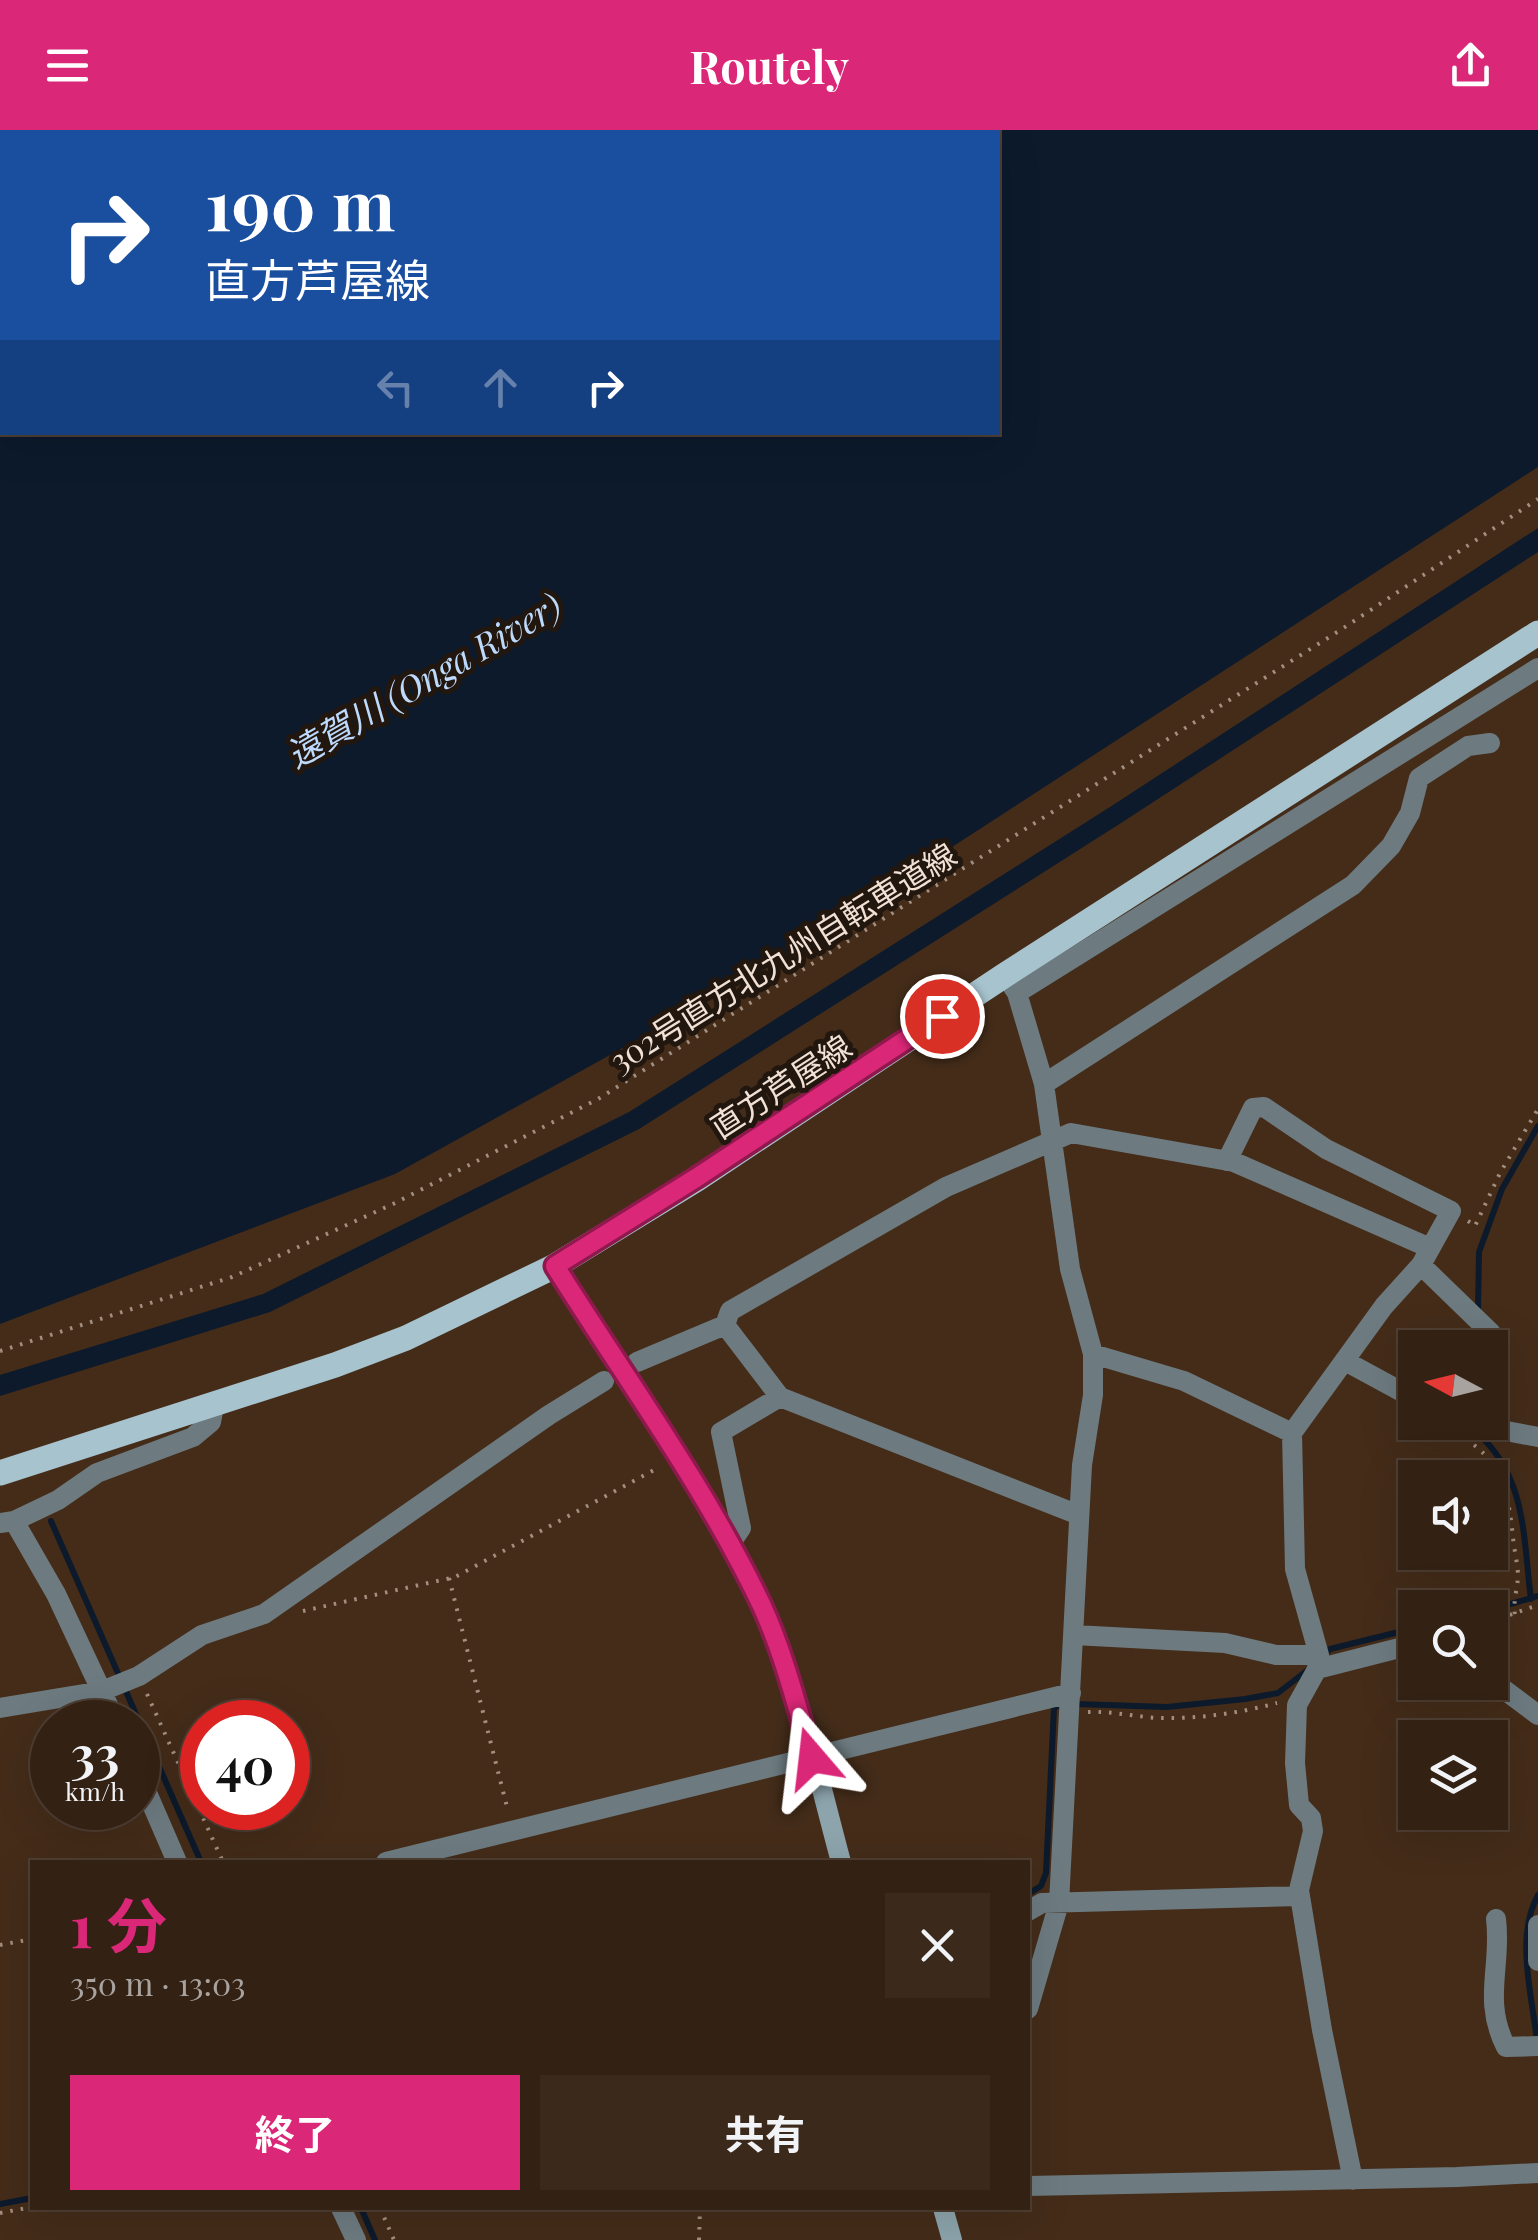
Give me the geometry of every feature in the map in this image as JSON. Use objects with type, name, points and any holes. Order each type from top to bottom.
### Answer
[{"type":"main road","name":"直方芦屋線","points":[[0,1474],[214,1406],[406,1338],[555,1266],[1011,984],[1538,634]]},
{"type":"street","points":[[1030,2002],[1059,1903],[1082,1464],[1092,1395],[1093,1354],[1070,1269],[1044,1084],[1011,984],[1419,744],[1538,668]]},
{"type":"street","points":[[1420,778],[1468,746],[1490,743]]},
{"type":"street","points":[[1044,1084],[1353,885],[1391,846],[1410,813],[1420,778],[1419,744]]},
{"type":"street","points":[[1227,1161],[1252,1108],[1264,1107],[1326,1148],[1451,1212],[1426,1256],[1384,1306],[1292,1432],[1295,1569],[1318,1661],[1297,1706],[1298,1805],[1311,1818],[1312,1831],[1300,1896],[1352,2180]]},
{"type":"street","points":[[637,1362],[725,1325],[730,1311],[946,1187],[1071,1133],[1227,1161],[1426,1256],[1488,1330]]},
{"type":"street","points":[[555,1266],[683,1464],[763,1609],[788,1677],[840,1860]]},
{"type":"street","points":[[725,1325],[780,1396],[1080,1515]]},
{"type":"street","points":[[1093,1354],[1184,1381],[1292,1432]]},
{"type":"street","points":[[1344,1362],[1398,1390]]},
{"type":"street","points":[[0,1708],[102,1691],[139,1676],[202,1635],[264,1614],[532,1426],[604,1381]]},
{"type":"street","points":[[730,1544],[741,1528],[720,1432],[780,1396]]},
{"type":"street","points":[[106,1700],[56,1594],[7,1522],[58,1500],[97,1473],[193,1437],[211,1422],[214,1406]]},
{"type":"street","points":[[1508,1431],[1538,1437]]},
{"type":"street","points":[[1074,1635],[1225,1642],[1318,1661],[1398,1647]]},
{"type":"street","points":[[1508,1692],[1538,1715]]},
{"type":"street","points":[[394,1860],[726,1776],[1070,1703]]},
{"type":"street","points":[[160,1823],[176,1860]]},
{"type":"street","points":[[1030,1910],[1042,1903],[1300,1896]]},
{"type":"street","points":[[1496,1919],[1492,1996],[1496,2027],[1506,2047],[1538,2046]]},
{"type":"street","points":[[1538,1925],[1538,1961]]},
{"type":"street","points":[[1030,2186],[1538,2173]]},
{"type":"street","points":[[342,2210],[356,2240]]},
{"type":"street","points":[[944,2210],[952,2240]]},
{"type":"path","name":"302号直方北九州自転車道線","points":[[0,1350],[232,1277],[394,1204],[598,1099],[1342,628],[1538,499]]},
{"type":"path","points":[[1451,1212],[1475,1226],[1500,1173],[1538,1109]]},
{"type":"path","points":[[1466,1440],[1486,1454],[1508,1496],[1518,1579],[1512,1597],[1514,1616]]},
{"type":"path","points":[[302,1611],[448,1578],[656,1469]]},
{"type":"path","points":[[448,1578],[513,1831]]},
{"type":"path","points":[[1508,1618],[1538,1605]]},
{"type":"path","points":[[139,1676],[222,1860]]},
{"type":"path","points":[[1070,1703],[1157,1718],[1228,1713],[1302,1695]]},
{"type":"path","points":[[0,1945],[30,1939]]},
{"type":"path","points":[[0,2213],[30,2207]]},
{"type":"path","points":[[381,2210],[394,2240]]},
{"type":"path","points":[[699,2240],[700,2210]]},
{"type":"water","name":"遠賀川 (Onga River)","points":[[1000,130],[1538,130],[1538,467],[756,974],[395,1174],[0,1324],[0,435],[1000,435]]},
{"type":"water","points":[[1538,528],[1538,552],[639,1129],[270,1312],[0,1396],[0,1375],[263,1294],[629,1112],[1110,807]]},
{"type":"waterway","points":[[1478,1311],[1479,1252],[1502,1189],[1538,1126]]},
{"type":"waterway","points":[[1484,1440],[1514,1489],[1524,1531],[1531,1599]]},
{"type":"waterway","points":[[51,1521],[200,1860]]},
{"type":"waterway","points":[[1508,1605],[1538,1596]]},
{"type":"waterway","points":[[1325,1654],[1330,1649],[1398,1632]]},
{"type":"waterway","points":[[1076,1704],[1167,1707],[1245,1699],[1278,1693],[1309,1669]]},
{"type":"waterway","points":[[1030,1893],[1041,1886],[1046,1873],[1054,1707],[1058,1706]]},
{"type":"waterway","points":[[1537,2041],[1526,1948],[1531,1911],[1538,1895]]},
{"type":"waterway","points":[[0,2204],[30,2198]]},
{"type":"waterway","points":[[362,2210],[375,2240]]},
{"type":"route","points":[[812,1758],[763,1609],[730,1544],[555,1266],[942,1016]]}]
